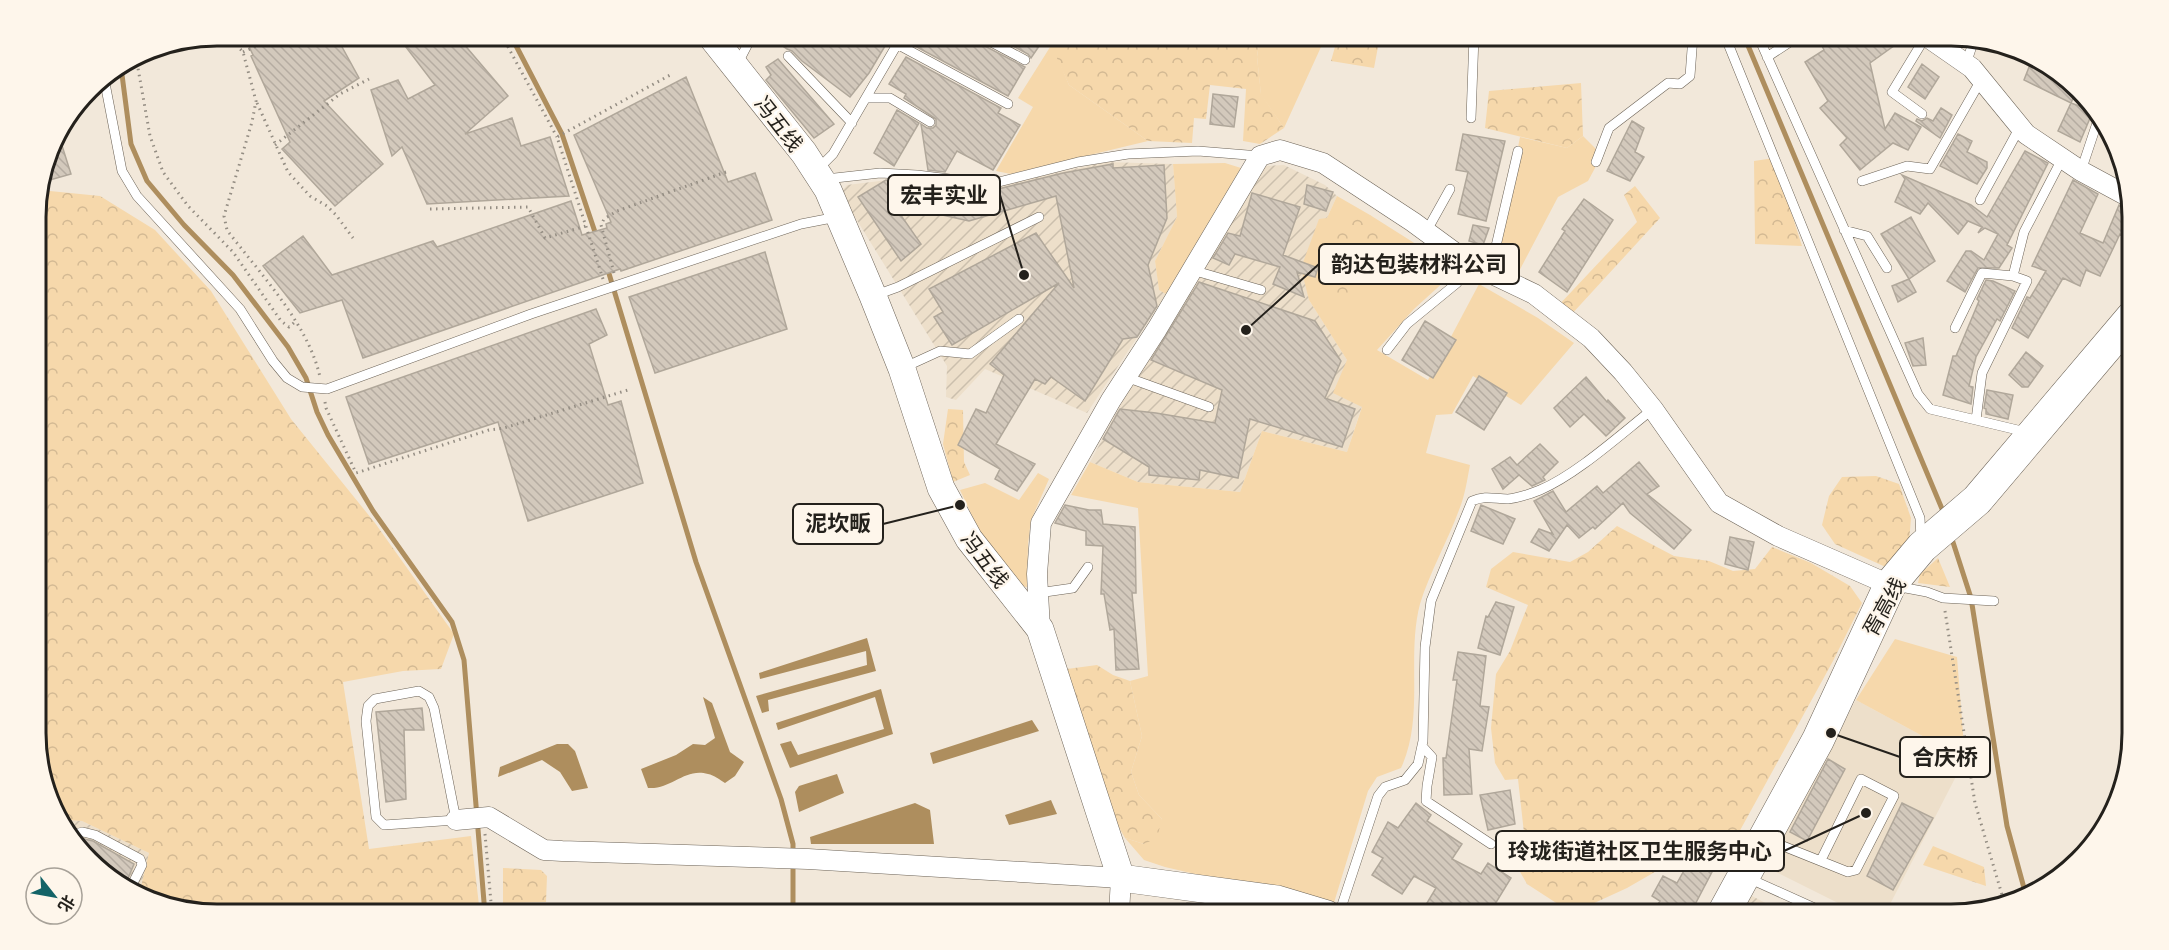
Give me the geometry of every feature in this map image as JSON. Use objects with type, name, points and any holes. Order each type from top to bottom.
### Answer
[{"type":"main road","name":"胥高线","points":[[1729,903],[1818,740],[1890,585],[1922,547],[1977,500],[2122,329]]},
{"type":"street","points":[[1940,46],[1965,64],[2020,127],[2036,141],[2081,171],[2120,192]]},
{"type":"street","name":"冯五线","points":[[720,47],[804,153],[818,175],[839,216],[902,369],[941,488],[969,539],[1040,629],[1121,878]]},
{"type":"street","points":[[1040,629],[1037,574],[1041,524],[1111,400],[1260,156],[1280,150],[1323,163],[1469,263],[1534,294],[1591,338],[1653,409],[1719,503],[1778,536],[1890,585]]},
{"type":"street","points":[[456,820],[489,817],[544,850],[808,859],[1121,878],[1277,899],[1292,903]]},
{"type":"street","points":[[1120,903],[1121,878]]},
{"type":"lane","points":[[1471,117],[1474,46]]},
{"type":"lane","points":[[1596,162],[1609,128],[1668,83],[1680,84],[1690,76],[1692,46]]},
{"type":"lane","points":[[1729,46],[1920,518],[1922,547]]},
{"type":"lane","points":[[1762,46],[1918,394],[1930,410],[2033,434]]},
{"type":"lane","points":[[1767,57],[1784,46]]},
{"type":"lane","points":[[1920,46],[1892,92],[1922,114]]},
{"type":"lane","points":[[736,67],[746,47]]},
{"type":"lane","points":[[818,175],[852,123],[896,47]]},
{"type":"lane","points":[[911,47],[1008,104]]},
{"type":"lane","points":[[1000,47],[1025,60]]},
{"type":"lane","points":[[1965,64],[1971,48]]},
{"type":"lane","points":[[788,56],[852,123]]},
{"type":"lane","points":[[1862,182],[1907,166],[1930,169],[1981,80]]},
{"type":"lane","points":[[106,88],[122,171],[137,196],[240,309],[273,361],[287,378],[302,387],[327,389],[531,314],[801,224],[839,216]]},
{"type":"lane","points":[[866,98],[890,98],[930,122]]},
{"type":"lane","points":[[2081,171],[2096,126]]},
{"type":"lane","points":[[1980,200],[2020,127]]},
{"type":"lane","points":[[818,175],[880,173],[991,184],[1078,162],[1128,154],[1198,151],[1260,156]]},
{"type":"lane","points":[[1493,274],[1493,259],[1518,151]]},
{"type":"lane","points":[[2013,276],[2024,232],[2062,159]]},
{"type":"lane","points":[[1426,232],[1450,189]]},
{"type":"lane","points":[[873,296],[898,287],[1039,218]]},
{"type":"lane","points":[[1844,230],[1867,236],[1887,268]]},
{"type":"lane","points":[[1387,350],[1407,324],[1457,283],[1469,263]]},
{"type":"lane","points":[[1192,270],[1261,290]]},
{"type":"lane","points":[[1955,328],[1982,273],[2013,276],[2027,281],[1982,373],[1976,420]]},
{"type":"lane","points":[[902,369],[940,351],[970,354],[1019,319]]},
{"type":"lane","points":[[1126,377],[1209,406]]},
{"type":"lane","points":[[1343,903],[1378,796],[1385,787],[1405,780],[1418,764],[1422,746],[1425,647],[1431,601],[1472,501],[1482,497],[1508,499],[1542,490],[1574,471],[1653,409]]},
{"type":"lane","points":[[1038,593],[1073,588],[1088,567]]},
{"type":"lane","points":[[1890,585],[1927,592],[1943,598],[1994,601]]},
{"type":"lane","points":[[419,691],[429,697],[434,708],[456,820],[384,825],[376,817],[366,721],[368,706],[375,699],[419,691]]},
{"type":"lane","points":[[1422,746],[1432,757],[1426,786],[1426,801],[1491,844]]},
{"type":"lane","points":[[1763,838],[1848,872],[1856,870],[1894,796],[1862,779],[1821,860]]},
{"type":"lane","points":[[80,833],[95,835],[140,859],[142,865],[133,882]]},
{"type":"lane","points":[[1743,876],[1804,903]]},
{"type":"path","points":[[238,47],[243,52],[256,101],[288,172],[310,196],[327,206],[336,215],[353,238]]},
{"type":"path","points":[[243,52],[255,47]]},
{"type":"path","points":[[508,47],[557,137],[606,289]]},
{"type":"path","points":[[138,66],[150,136],[163,172],[188,206],[233,252],[281,321],[289,327],[296,321]]},
{"type":"path","points":[[557,137],[672,74]]},
{"type":"path","points":[[275,146],[340,94],[369,79]]},
{"type":"path","points":[[256,101],[224,216],[227,230],[296,321],[318,365],[326,408],[356,473],[489,430],[504,428],[628,390]]},
{"type":"path","points":[[618,285],[602,225],[604,219],[617,211],[726,172]]},
{"type":"path","points":[[430,209],[528,207],[545,238],[586,226]]},
{"type":"path","points":[[1943,598],[1975,802],[2002,895]]},
{"type":"path","points":[[483,818],[491,904]]},
{"type":"shaded area","points":[[1106,162],[1173,164],[1177,217],[1155,261],[1159,289],[1166,294],[1087,413],[985,369],[956,400],[946,397],[947,366],[840,193],[847,185],[888,180],[974,191]]},
{"type":"shaded area","points":[[1284,165],[1325,185],[1337,196],[1327,218],[1309,300],[1347,360],[1362,406],[1347,452],[1262,431],[1240,492],[1138,482],[1090,462],[1140,369],[1266,166]]},
{"type":"shaded area","points":[[867,638],[876,671],[768,700],[769,711],[762,713],[756,696],[867,665],[866,651],[760,679],[759,673]]},
{"type":"shaded area","points":[[881,689],[893,734],[790,768],[780,744],[791,741],[798,755],[884,729],[875,697],[778,730],[776,723]]},
{"type":"shaded area","points":[[703,697],[712,703],[730,752],[744,762],[735,776],[725,783],[712,775],[700,773],[685,776],[664,786],[648,788],[641,769],[676,755],[693,744],[705,745],[715,738]]},
{"type":"shaded area","points":[[1856,700],[1965,759],[1891,903],[1838,903],[1766,867]]},
{"type":"shaded area","points":[[1032,720],[1039,731],[933,764],[930,753]]},
{"type":"shaded area","points":[[557,744],[568,744],[575,751],[588,788],[572,791],[560,772],[542,760],[498,777],[500,767]]},
{"type":"shaded area","points":[[837,774],[844,793],[799,812],[795,792],[799,786]]},
{"type":"shaded area","points":[[1051,800],[1057,814],[1009,825],[1005,815]]},
{"type":"shaded area","points":[[915,803],[930,810],[934,844],[811,844],[810,837]]},
{"type":"shaded area","points":[[71,820],[82,821],[149,853],[142,886],[132,881],[97,853]]},
{"type":"shaded area","points":[[1750,895],[1766,903],[1746,903]]},
{"type":"green space","points":[[1259,46],[1321,46],[1284,128],[1261,95],[1257,57]]},
{"type":"green space","points":[[1259,46],[1257,57],[1261,94],[1284,128],[1260,144],[1243,141],[1246,89],[1210,85],[1206,119],[1194,118],[1192,143],[1148,141],[1069,85],[1052,47]]},
{"type":"green space","points":[[1335,46],[1378,46],[1374,68],[1331,61]]},
{"type":"green space","points":[[1050,47],[1053,47],[1069,85],[1148,141],[1011,174],[996,171],[1033,107],[1018,98]]},
{"type":"green space","points":[[1581,83],[1583,136],[1567,148],[1485,128],[1489,91]]},
{"type":"green space","points":[[1583,136],[1602,155],[1588,181],[1558,197],[1515,279],[1495,266],[1520,137],[1567,148]]},
{"type":"green space","points":[[1774,158],[1802,246],[1755,244],[1754,161]]},
{"type":"green space","points":[[1225,163],[1241,168],[1166,294],[1159,290],[1155,261],[1177,217],[1173,164]]},
{"type":"green space","points":[[1635,186],[1660,218],[1570,316],[1557,307],[1637,222],[1624,195]]},
{"type":"green space","points":[[49,191],[100,196],[155,230],[211,291],[291,419],[375,523],[454,634],[441,669],[403,671],[343,682],[369,849],[471,836],[479,904],[218,904],[174,898],[141,885],[149,853],[82,821],[71,820],[60,798],[52,776],[46,732],[47,207]]},
{"type":"green space","points":[[1337,196],[1457,270],[1414,309],[1377,350],[1428,380],[1479,284],[1538,318],[1574,343],[1521,405],[1473,376],[1452,414],[1436,415],[1426,453],[1470,465],[1466,488],[1455,521],[1420,604],[1414,645],[1414,708],[1408,748],[1401,768],[1377,777],[1368,791],[1334,903],[1322,903],[1165,867],[1144,860],[1125,838],[1144,844],[1162,819],[1139,795],[1131,772],[1142,736],[1130,681],[1148,676],[1138,508],[1071,495],[1090,462],[1138,482],[1240,492],[1262,431],[1347,452],[1362,407],[1333,393],[1347,360],[1309,300],[1301,268],[1319,219],[1327,218]]},
{"type":"green space","points":[[1370,215],[1405,250],[1388,264],[1372,263],[1359,286],[1341,298],[1319,284],[1318,250],[1329,228],[1351,216]]},
{"type":"green space","points":[[948,409],[963,410],[964,462],[970,475],[953,482],[943,444]]},
{"type":"green space","points":[[1038,473],[1049,479],[1031,520],[1027,587],[1021,586],[981,535],[960,490],[985,483],[1019,500]]},
{"type":"green space","points":[[1876,476],[1899,484],[1911,518],[1909,543],[1890,569],[1835,544],[1822,525],[1829,496],[1842,477]]},
{"type":"green space","points":[[1617,526],[1674,556],[1709,561],[1733,571],[1755,569],[1772,547],[1811,563],[1850,586],[1862,603],[1833,661],[1732,845],[1699,852],[1667,865],[1627,888],[1594,903],[1557,903],[1527,884],[1511,856],[1524,833],[1518,779],[1505,780],[1495,763],[1491,728],[1496,674],[1510,651],[1528,605],[1486,587],[1491,569],[1513,552],[1570,562],[1588,552]]},
{"type":"green space","points":[[1938,558],[1950,587],[1918,583],[1920,574]]},
{"type":"green space","points":[[1895,639],[1957,657],[1965,759],[1856,700]]},
{"type":"green space","points":[[1097,665],[1113,675],[1130,681],[1142,736],[1131,772],[1139,795],[1162,819],[1157,838],[1144,844],[1125,838],[1109,810],[1067,669]]},
{"type":"green space","points":[[1933,846],[1984,867],[1986,886],[1923,865]]},
{"type":"green space","points":[[503,868],[541,870],[547,876],[546,902],[503,903]]},
{"type":"building","points":[[1822,46],[1894,46],[1870,63],[1885,129],[1895,113],[1921,127],[1908,150],[1893,143],[1860,170],[1840,145],[1847,138],[1820,108],[1828,101],[1805,62],[1824,50]]},
{"type":"building","points":[[249,47],[342,47],[359,78],[324,101],[383,164],[335,206],[282,149],[290,142],[251,56],[253,55]]},
{"type":"building","points":[[406,47],[466,47],[508,96],[465,134],[512,118],[521,146],[550,137],[569,196],[427,204],[402,147],[392,156],[371,90],[398,80],[408,99],[435,85]]},
{"type":"building","points":[[784,47],[885,47],[869,73],[850,97]]},
{"type":"building","points":[[916,47],[986,47],[1025,67],[1008,96]]},
{"type":"building","points":[[1014,47],[1039,47],[1031,58]]},
{"type":"building","points":[[906,57],[1001,108],[998,113],[1020,125],[993,170],[957,151],[945,172],[928,170],[921,124],[927,128],[933,128],[936,125],[936,119],[904,98],[906,94],[889,84]]},
{"type":"building","points":[[778,59],[834,124],[814,138],[766,80],[771,75],[766,67]]},
{"type":"building","points":[[1922,64],[1939,77],[1925,99],[1908,87]]},
{"type":"building","points":[[2030,66],[2055,82],[2073,98],[2071,103],[2024,80]]},
{"type":"building","points":[[686,77],[728,182],[755,173],[772,220],[621,271],[620,269],[363,358],[342,300],[300,313],[263,266],[303,236],[332,275],[433,241],[437,247],[571,201],[582,235],[607,228],[606,224],[611,222],[574,135]]},
{"type":"building","points":[[1213,94],[1238,97],[1234,127],[1210,124]]},
{"type":"building","points":[[2071,103],[2080,106],[2090,118],[2080,142],[2058,131]]},
{"type":"building","points":[[1941,108],[1952,115],[1940,138],[1916,121],[1927,118],[1933,121]]},
{"type":"building","points":[[897,110],[919,123],[894,166],[874,153]]},
{"type":"building","points":[[1632,121],[1644,128],[1635,152],[1644,157],[1630,181],[1607,171]]},
{"type":"building","points":[[1463,134],[1505,141],[1486,221],[1458,214],[1468,172],[1456,170]]},
{"type":"building","points":[[1958,134],[1972,141],[1967,152],[1987,162],[1987,168],[1977,184],[1940,166]]},
{"type":"building","points":[[62,147],[71,174],[51,180]]},
{"type":"building","points":[[2025,151],[2048,163],[2007,245],[2012,248],[1999,268],[1978,268],[1965,292],[1947,281],[1966,251],[1971,251],[1984,260],[1998,234],[1985,228],[1978,233],[1982,227],[1968,221],[1958,234],[1928,203],[1920,214],[1895,202],[1905,179],[1902,175],[1971,205],[1987,217]]},
{"type":"building","points":[[1113,164],[1113,168],[1164,165],[1167,218],[1148,265],[1157,306],[1137,337],[1123,339],[1085,401],[1051,377],[1045,384],[1035,379],[996,444],[1035,464],[1017,491],[995,479],[1000,469],[958,445],[976,409],[986,413],[1004,375],[990,364],[1059,283],[952,345],[934,317],[943,312],[929,289],[1036,233],[1074,288],[1056,196],[969,221],[893,204],[921,244],[901,261],[858,197],[886,180],[931,187],[930,183],[937,184],[935,187],[974,195],[1063,173]]},
{"type":"building","points":[[2073,180],[2098,194],[2080,233],[2103,243],[2119,205],[2121,206],[2122,235],[2120,234],[2100,276],[2086,270],[2080,286],[2063,278],[2028,338],[2012,328],[2027,297],[2030,298],[2046,271],[2032,266]]},
{"type":"building","points":[[1307,185],[1333,192],[1326,211],[1304,204]]},
{"type":"building","points":[[1252,193],[1300,207],[1283,255],[1318,268],[1315,277],[1297,272],[1304,297],[1273,284],[1280,267],[1235,254],[1229,265],[1213,258],[1228,233],[1240,236]]},
{"type":"building","points":[[1584,199],[1613,220],[1567,292],[1539,272],[1565,231],[1562,229]]},
{"type":"building","points":[[1911,217],[1935,261],[1909,279],[1881,234]]},
{"type":"building","points":[[1473,225],[1489,228],[1483,245],[1469,241]]},
{"type":"building","points":[[765,252],[787,329],[655,373],[629,297]]},
{"type":"building","points":[[1909,279],[1916,292],[1898,302],[1892,286]]},
{"type":"building","points":[[1986,280],[2015,291],[2000,321],[1997,319],[1976,357],[1969,386],[1973,387],[1971,404],[1943,395],[1953,356],[1956,356]]},
{"type":"building","points":[[1199,282],[1315,321],[1341,361],[1325,398],[1355,409],[1342,447],[1250,419],[1238,478],[1200,470],[1199,480],[1149,475],[1149,467],[1103,439],[1120,409],[1215,423],[1222,390],[1151,360]]},
{"type":"building","points":[[596,309],[607,335],[589,344],[608,405],[621,401],[643,483],[528,521],[498,422],[369,464],[346,397]]},
{"type":"building","points":[[1425,321],[1456,340],[1433,378],[1402,360]]},
{"type":"building","points":[[1923,338],[1926,365],[1913,366],[1905,343]]},
{"type":"building","points":[[2026,352],[2043,366],[2028,387],[2022,387],[2009,375]]},
{"type":"building","points":[[1479,376],[1507,393],[1484,430],[1456,412]]},
{"type":"building","points":[[1586,377],[1607,402],[1608,400],[1625,418],[1606,436],[1584,414],[1570,427],[1554,408]]},
{"type":"building","points":[[1987,390],[2013,395],[2008,419],[1986,414],[1984,408]]},
{"type":"building","points":[[1540,444],[1558,462],[1543,477],[1545,480],[1532,486],[1519,475],[1503,489],[1492,469],[1510,457],[1517,465]]},
{"type":"building","points":[[1639,462],[1659,486],[1647,494],[1691,530],[1674,549],[1630,513],[1623,503],[1595,529],[1593,527],[1579,538],[1567,525],[1549,551],[1531,542],[1539,529],[1553,534],[1534,501],[1553,491],[1566,512],[1597,486],[1603,493]]},
{"type":"building","points":[[1065,505],[1101,510],[1103,524],[1135,527],[1136,593],[1132,593],[1139,669],[1116,670],[1114,629],[1110,630],[1104,594],[1101,594],[1103,546],[1086,545],[1086,531],[1055,523]]},
{"type":"building","points":[[1481,505],[1515,519],[1503,544],[1471,531]]},
{"type":"building","points":[[1730,537],[1754,542],[1748,570],[1725,564]]},
{"type":"building","points":[[1496,602],[1514,607],[1500,655],[1478,648],[1486,616],[1488,617]]},
{"type":"building","points":[[1458,652],[1486,656],[1480,706],[1489,707],[1482,751],[1469,749],[1472,794],[1444,795],[1443,758],[1446,758],[1457,680],[1453,680]]},
{"type":"building","points":[[422,708],[424,730],[404,730],[406,799],[386,802],[376,712]]},
{"type":"building","points":[[1828,759],[1845,769],[1807,841],[1790,832]]},
{"type":"building","points":[[1510,790],[1515,824],[1488,830],[1480,795]]},
{"type":"building","points":[[1416,803],[1431,815],[1427,821],[1462,844],[1452,859],[1481,874],[1488,863],[1511,878],[1496,903],[1427,903],[1436,888],[1414,876],[1402,894],[1372,875],[1383,858],[1372,852],[1388,822],[1398,828]]},
{"type":"building","points":[[1902,803],[1933,818],[1893,890],[1867,876]]},
{"type":"building","points":[[85,839],[93,841],[134,864],[128,878],[97,853]]},
{"type":"building","points":[[1690,860],[1713,870],[1696,903],[1659,903],[1660,901],[1652,896],[1663,876],[1677,883]]},
{"type":"waterway","points":[[1748,46],[1945,516]]},
{"type":"waterway","points":[[517,47],[562,134],[597,238]]},
{"type":"waterway","points":[[122,76],[131,144],[147,181],[184,225],[233,275],[288,347],[306,378],[317,412],[328,435],[373,511],[452,622],[464,660],[484,904]]},
{"type":"waterway","points":[[607,267],[696,562],[781,799],[793,844],[793,904]]},
{"type":"waterway","points":[[1951,536],[1971,598],[2007,826],[2024,887]]},
{"type":"place","name":"宏丰实业","points":[[1024,275]]},
{"type":"place","name":"韵达包装材料公司","points":[[1246,330]]},
{"type":"place","name":"泥坎畈","points":[[960,505]]},
{"type":"place","name":"合庆桥","points":[[1831,733]]},
{"type":"place","name":"玲珑街道社区卫生服务中心","points":[[1866,813]]}]
